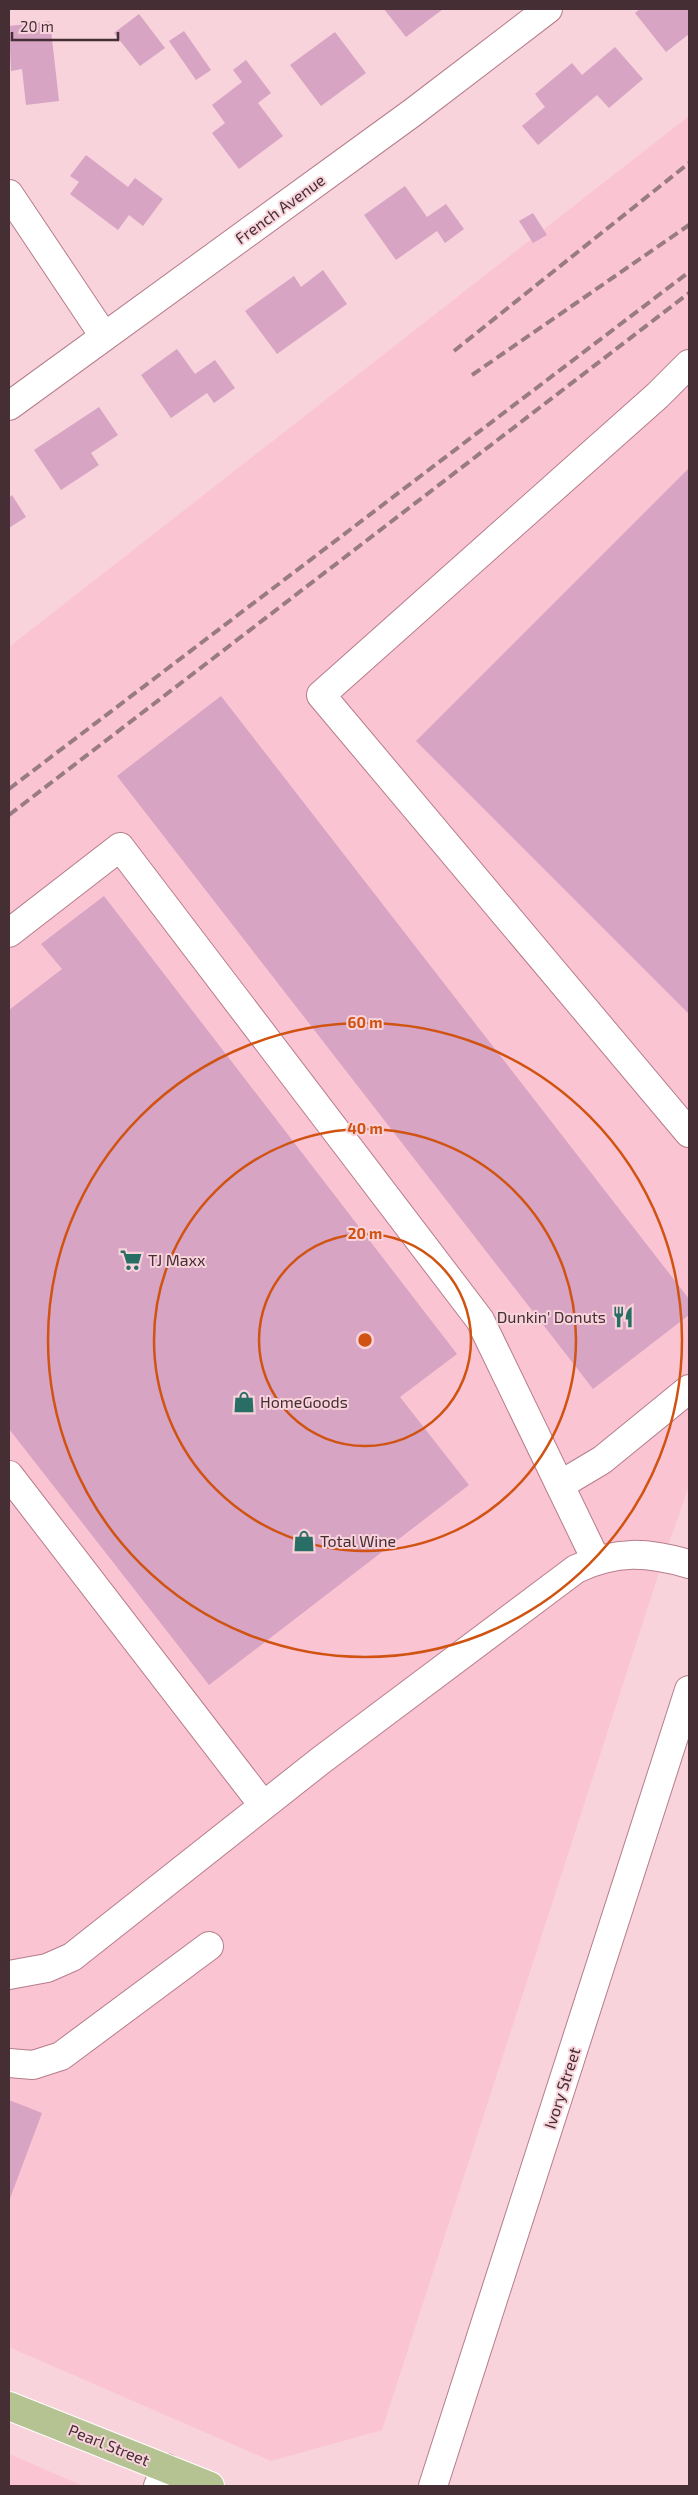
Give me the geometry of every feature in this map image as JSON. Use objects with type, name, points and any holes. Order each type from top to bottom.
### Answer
[{"type":"main road","name":"Pearl Street","points":[[9,2406],[162,2477],[210,2486]]},
{"type":"street","name":"French Avenue","points":[[9,406],[412,113],[548,9]]},
{"type":"street","points":[[9,194],[104,336]]},
{"type":"street","points":[[689,364],[658,395],[321,695],[689,1133]]},
{"type":"street","points":[[9,933],[120,847],[480,1320],[596,1560]]},
{"type":"street","points":[[560,1485],[602,1460],[689,1389]]},
{"type":"street","points":[[9,1475],[263,1805]]},
{"type":"street","points":[[9,1975],[47,1968],[72,1957],[263,1805],[556,1582],[596,1560],[621,1555],[643,1554],[689,1564]]},
{"type":"street","name":"Ivory Street","points":[[433,2486],[689,1690]]},
{"type":"street","points":[[9,2063],[33,2065],[61,2056],[209,1946]]},
{"type":"shaded area","points":[[689,116],[689,1486],[664,1557],[382,2430],[271,2461],[9,2347],[9,647]]},
{"type":"shaded area","points":[[9,2454],[74,2482],[84,2486],[9,2486]]},
{"type":"building","points":[[384,9],[443,9],[406,37]]},
{"type":"building","points":[[640,9],[689,9],[689,34],[666,52],[635,13]]},
{"type":"building","points":[[139,14],[165,48],[140,66],[114,33]]},
{"type":"building","points":[[50,21],[59,101],[26,105],[22,69],[11,71],[9,26]]},
{"type":"building","points":[[184,31],[211,70],[196,80],[169,41]]},
{"type":"building","points":[[335,32],[366,73],[321,106],[290,65]]},
{"type":"building","points":[[615,47],[643,79],[609,108],[597,95],[538,145],[522,126],[545,107],[535,94],[572,63],[582,75]]},
{"type":"building","points":[[246,60],[271,93],[258,103],[283,136],[239,169],[212,133],[225,123],[212,105],[242,82],[233,70]]},
{"type":"building","points":[[86,155],[128,187],[135,178],[163,199],[143,226],[129,215],[118,230],[70,194],[79,182],[70,176]]},
{"type":"building","points":[[405,186],[427,217],[446,204],[464,229],[445,243],[437,231],[396,260],[364,215]]},
{"type":"building","points":[[533,213],[547,235],[533,243],[519,221]]},
{"type":"building","points":[[323,270],[347,304],[277,354],[245,311],[294,276],[301,287]]},
{"type":"building","points":[[177,349],[195,374],[215,360],[235,388],[214,403],[207,393],[171,418],[141,375]]},
{"type":"building","points":[[99,407],[118,435],[91,453],[99,465],[61,490],[34,450]]},
{"type":"building","points":[[689,468],[689,1014],[416,741]]},
{"type":"building","points":[[12,495],[26,517],[9,528],[9,498]]},
{"type":"building","points":[[221,696],[689,1299],[689,1315],[593,1389],[117,776]]},
{"type":"building","points":[[104,896],[457,1354],[400,1397],[469,1485],[209,1685],[9,1429],[9,1010],[62,969],[41,944]]},
{"type":"building","points":[[9,2100],[42,2113],[9,2201]]},
{"type":"railway","points":[[454,351],[689,163]]},
{"type":"railway","points":[[472,375],[689,225]]},
{"type":"railway","points":[[9,789],[689,272]]},
{"type":"railway","points":[[9,815],[689,293]]},
{"type":"place","name":"TJ Maxx","points":[[131,1260]]},
{"type":"place","name":"Dunkin' Donuts","points":[[623,1317]]},
{"type":"place","name":"HomeGoods","points":[[244,1402]]},
{"type":"place","name":"Total Wine","points":[[304,1541]]}]
